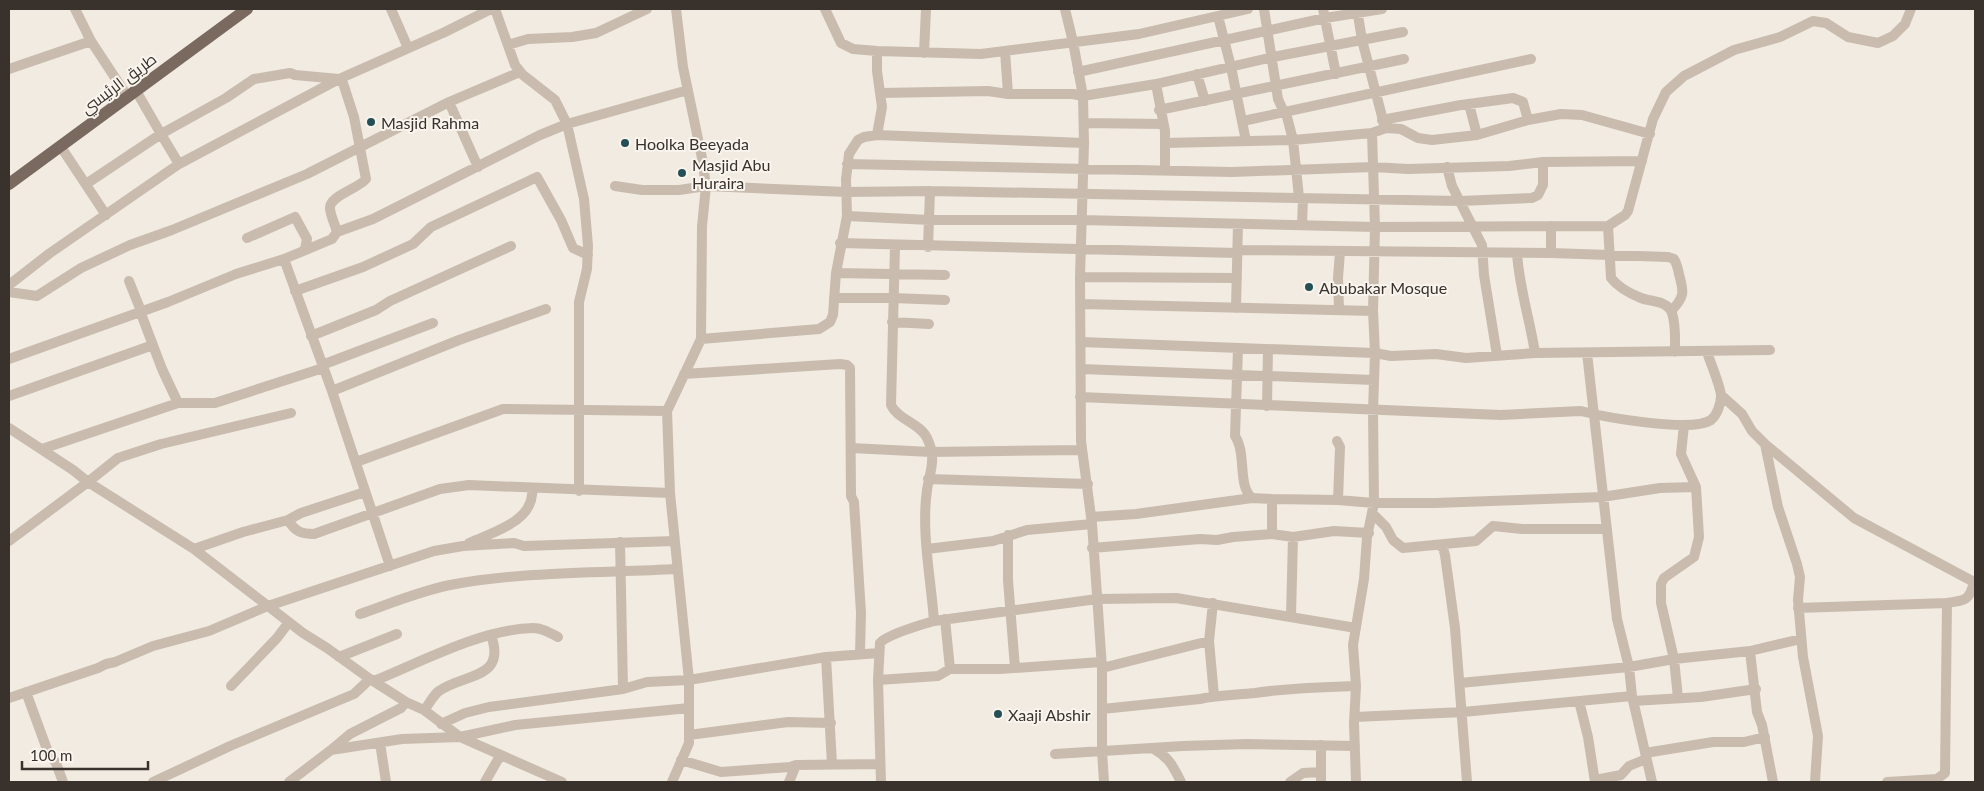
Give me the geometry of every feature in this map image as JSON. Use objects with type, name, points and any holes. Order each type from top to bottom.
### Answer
[{"type":"main road","name":"طريق الرئيسي","points":[[9,184],[246,9]]},
{"type":"street","points":[[75,9],[91,41],[161,134],[179,164]]},
{"type":"street","points":[[391,9],[408,48]]},
{"type":"street","points":[[9,285],[50,253],[179,164],[339,79],[491,9]]},
{"type":"street","points":[[496,9],[515,65],[520,72],[555,100],[567,124],[587,216],[587,269],[579,302],[579,491]]},
{"type":"street","points":[[508,45],[528,39],[572,37],[596,33],[647,9]]},
{"type":"street","points":[[672,782],[689,743],[690,680],[674,541],[667,411],[701,339],[702,226],[706,186],[688,90],[676,9]]},
{"type":"street","points":[[825,9],[841,43],[853,49],[877,52],[981,54],[1140,34],[1248,9]]},
{"type":"street","points":[[924,52],[926,9]]},
{"type":"street","points":[[1065,9],[1083,96],[1080,397],[1082,450],[1088,484],[1102,665],[1104,782]]},
{"type":"street","points":[[1264,9],[1273,57],[1276,86],[1293,140],[1301,198],[1302,225]]},
{"type":"street","points":[[1078,72],[1268,32],[1324,13],[1382,9]]},
{"type":"street","points":[[847,216],[930,220],[1081,220],[1375,227],[1608,226],[1626,215],[1653,119],[1666,92],[1684,76],[1734,50],[1780,37],[1813,21],[1826,24],[1848,37],[1878,43],[1893,36],[1905,24],[1911,9]]},
{"type":"street","points":[[1357,10],[1362,40],[1384,124]]},
{"type":"street","points":[[1324,13],[1336,74]]},
{"type":"street","points":[[1218,16],[1231,66],[1246,141]]},
{"type":"street","points":[[881,93],[988,91],[1008,94],[1083,96],[1156,84],[1273,57],[1403,32]]},
{"type":"street","points":[[9,68],[91,41]]},
{"type":"street","points":[[1005,51],[1008,94]]},
{"type":"street","points":[[877,52],[877,71],[882,107],[877,135]]},
{"type":"street","points":[[1160,110],[1404,59]]},
{"type":"street","points":[[1243,120],[1286,113],[1531,59]]},
{"type":"street","points":[[9,292],[37,296],[81,268],[130,245],[307,174],[449,102],[520,72]]},
{"type":"street","points":[[86,184],[161,134],[226,98],[254,79],[290,73],[339,79],[343,83],[354,117],[366,179],[361,185],[334,198],[330,203],[337,232]]},
{"type":"street","points":[[1197,74],[1205,101]]},
{"type":"street","points":[[1156,84],[1165,143],[1165,170]]},
{"type":"street","points":[[9,359],[236,274],[284,259],[332,239],[337,232],[373,219],[540,135],[567,124],[688,90]]},
{"type":"street","points":[[1165,143],[1293,140],[1372,133],[1384,124],[1469,104],[1517,98],[1523,102],[1528,120]]},
{"type":"street","points":[[449,102],[478,167]]},
{"type":"street","points":[[1469,104],[1477,135]]},
{"type":"street","points":[[1384,124],[1426,140],[1477,135],[1528,120],[1562,114],[1582,115],[1650,134]]},
{"type":"street","points":[[1084,123],[1163,124]]},
{"type":"street","points":[[1356,782],[1356,686],[1353,645],[1364,579],[1367,537],[1373,508],[1373,411],[1376,353],[1373,311],[1375,227],[1372,133]]},
{"type":"street","points":[[701,339],[819,329],[830,322],[833,315],[840,243],[847,216],[847,164],[849,154],[858,140],[877,135],[1084,143]]},
{"type":"street","points":[[61,147],[106,215]]},
{"type":"street","points":[[847,164],[1165,170],[1297,170],[1373,167],[1509,166],[1543,162],[1642,161]]},
{"type":"street","points":[[615,186],[642,190],[679,190],[706,186],[847,192],[930,191],[1460,201],[1532,198],[1538,196],[1543,185],[1543,162]]},
{"type":"street","points":[[1447,167],[1452,186],[1471,226],[1480,239],[1497,355]]},
{"type":"street","points":[[295,291],[363,267],[413,244],[431,227],[537,177],[561,220],[573,248],[588,255]]},
{"type":"street","points":[[928,246],[930,191]]},
{"type":"street","points":[[247,238],[295,217],[307,240],[306,249]]},
{"type":"street","points":[[1236,308],[1238,224]]},
{"type":"street","points":[[1550,226],[1552,253]]},
{"type":"street","points":[[1608,226],[1611,278],[1614,282],[1643,299],[1668,306],[1674,322],[1675,352]]},
{"type":"street","points":[[840,243],[895,246],[1237,252],[1552,253],[1668,257],[1674,259],[1677,264],[1684,291],[1681,300],[1671,311]]},
{"type":"street","points":[[311,336],[376,310],[390,301],[512,246]]},
{"type":"street","points":[[895,246],[891,405],[895,412],[924,432],[931,452],[933,466],[928,479],[926,507],[927,549],[934,620]]},
{"type":"street","points":[[1339,310],[1338,278],[1340,252]]},
{"type":"street","points":[[1517,253],[1518,274],[1530,320],[1535,353]]},
{"type":"street","points":[[284,259],[332,391],[390,566]]},
{"type":"street","points":[[836,273],[945,275]]},
{"type":"street","points":[[1080,277],[1237,278]]},
{"type":"street","points":[[129,281],[153,346],[178,404]]},
{"type":"street","points":[[834,298],[945,300]]},
{"type":"street","points":[[1080,304],[1373,311]]},
{"type":"street","points":[[332,391],[459,340],[546,309]]},
{"type":"street","points":[[892,322],[929,324]]},
{"type":"street","points":[[42,449],[178,404],[214,403],[322,366],[433,323]]},
{"type":"street","points":[[1081,342],[1376,353],[1391,356],[1436,354],[1454,358],[1535,353],[1770,350]]},
{"type":"street","points":[[9,396],[153,346]]},
{"type":"street","points":[[1238,348],[1235,436],[1241,447],[1246,490],[1252,498]]},
{"type":"street","points":[[1267,406],[1268,349]]},
{"type":"street","points":[[1707,352],[1722,395],[1742,414],[1752,431],[1765,444],[1854,518],[1974,582],[1968,598],[1947,603],[1798,608]]},
{"type":"street","points":[[1587,353],[1617,619],[1629,667],[1632,699],[1652,782]]},
{"type":"street","points":[[684,374],[840,364],[847,365],[850,368],[851,496],[854,502],[861,613],[860,653]]},
{"type":"street","points":[[1081,369],[1374,380]]},
{"type":"street","points":[[1080,397],[1501,415],[1581,411],[1650,422],[1684,425],[1703,424],[1711,420],[1716,414],[1722,395]]},
{"type":"street","points":[[356,462],[504,409],[667,411]]},
{"type":"street","points":[[9,541],[118,458],[161,444],[291,413]]},
{"type":"street","points":[[1678,698],[1674,659],[1661,603],[1661,584],[1664,578],[1694,557],[1699,537],[1696,487],[1681,454],[1684,425]]},
{"type":"street","points":[[9,428],[88,482],[194,549],[303,633],[406,702],[424,710],[460,737],[562,782]]},
{"type":"street","points":[[1337,441],[1340,446],[1338,500]]},
{"type":"street","points":[[1765,444],[1778,507],[1798,564],[1800,577],[1798,608],[1801,639],[1818,736],[1815,782]]},
{"type":"street","points":[[851,448],[931,452],[1082,450]]},
{"type":"street","points":[[928,479],[1088,484]]},
{"type":"street","points":[[288,520],[295,530],[314,534],[440,490],[470,485],[579,491],[670,493]]},
{"type":"street","points":[[927,549],[993,541],[1027,530],[1252,498],[1338,500],[1373,508],[1435,503],[1602,497],[1660,488],[1696,487]]},
{"type":"street","points":[[463,546],[503,529],[526,512],[531,502],[533,488]]},
{"type":"street","points":[[194,549],[243,532],[288,520],[310,509],[365,492]]},
{"type":"street","points":[[1272,499],[1272,534]]},
{"type":"street","points":[[1373,508],[1393,540],[1402,548],[1476,541],[1493,526],[1522,529],[1606,529]]},
{"type":"street","points":[[1092,548],[1200,539],[1217,540],[1232,536],[1272,534],[1293,537],[1334,531],[1369,533]]},
{"type":"street","points":[[1008,535],[1014,668]]},
{"type":"street","points":[[1291,616],[1293,537]]},
{"type":"street","points":[[9,698],[116,662],[153,646],[209,631],[268,606],[434,551],[463,546],[514,543],[524,546],[674,541]]},
{"type":"street","points":[[620,542],[623,689]]},
{"type":"street","points":[[1439,546],[1443,548],[1445,555],[1463,712],[1462,734],[1467,782]]},
{"type":"street","points":[[360,614],[449,585],[591,572],[678,569]]},
{"type":"street","points":[[881,782],[878,680],[880,643],[882,640],[914,626],[934,620],[1097,599],[1176,598],[1356,628]]},
{"type":"street","points":[[1213,603],[1209,641],[1214,696]]},
{"type":"street","points":[[1887,782],[1920,782],[1937,779],[1945,773],[1947,603]]},
{"type":"street","points":[[945,619],[950,669]]},
{"type":"street","points":[[231,686],[277,638],[289,622]]},
{"type":"street","points":[[153,782],[230,746],[354,694],[372,680],[480,637],[534,628],[546,630],[558,637]]},
{"type":"street","points":[[339,657],[397,634]]},
{"type":"street","points":[[424,710],[438,692],[487,670],[494,659],[496,648],[491,635]]},
{"type":"street","points":[[1460,683],[1629,667],[1674,659],[1750,651],[1801,639]]},
{"type":"street","points":[[878,680],[938,676],[950,669],[1102,665],[1209,641]]},
{"type":"street","points":[[1750,651],[1756,689],[1757,712],[1765,737],[1773,782]]},
{"type":"street","points":[[441,724],[464,714],[489,707],[623,689],[647,682],[690,680],[826,657],[879,653]]},
{"type":"street","points":[[826,657],[832,764]]},
{"type":"street","points":[[1102,708],[1200,699],[1274,689],[1356,686]]},
{"type":"street","points":[[1355,717],[1463,712],[1579,701],[1701,698],[1756,689]]},
{"type":"street","points":[[26,692],[48,752],[56,763],[63,782]]},
{"type":"street","points":[[1579,701],[1588,737],[1595,781],[1621,775],[1629,766],[1645,756],[1713,742],[1744,742],[1765,737]]},
{"type":"street","points":[[289,782],[350,734],[401,708],[406,702]]},
{"type":"street","points":[[331,750],[402,739],[460,737],[515,725],[689,708]]},
{"type":"street","points":[[689,735],[788,722],[831,723]]},
{"type":"street","points":[[380,743],[386,782]]},
{"type":"street","points":[[1055,754],[1246,744],[1355,746]]},
{"type":"street","points":[[1290,782],[1303,773],[1321,777],[1321,746]]},
{"type":"street","points":[[1153,749],[1164,754],[1181,782]]},
{"type":"street","points":[[485,782],[500,756]]},
{"type":"street","points":[[682,760],[721,772],[796,765],[880,764]]},
{"type":"street","points":[[789,782],[796,765]]},
{"type":"place","name":"Masjid Rahma","points":[[371,122]]},
{"type":"place","name":"Hoolka Beeyada","points":[[625,143]]},
{"type":"place","name":"Masjid Abu Huraira","points":[[682,173]]},
{"type":"place","name":"Abubakar Mosque","points":[[1309,287]]},
{"type":"place","name":"Xaaji Abshir","points":[[998,714]]}]
